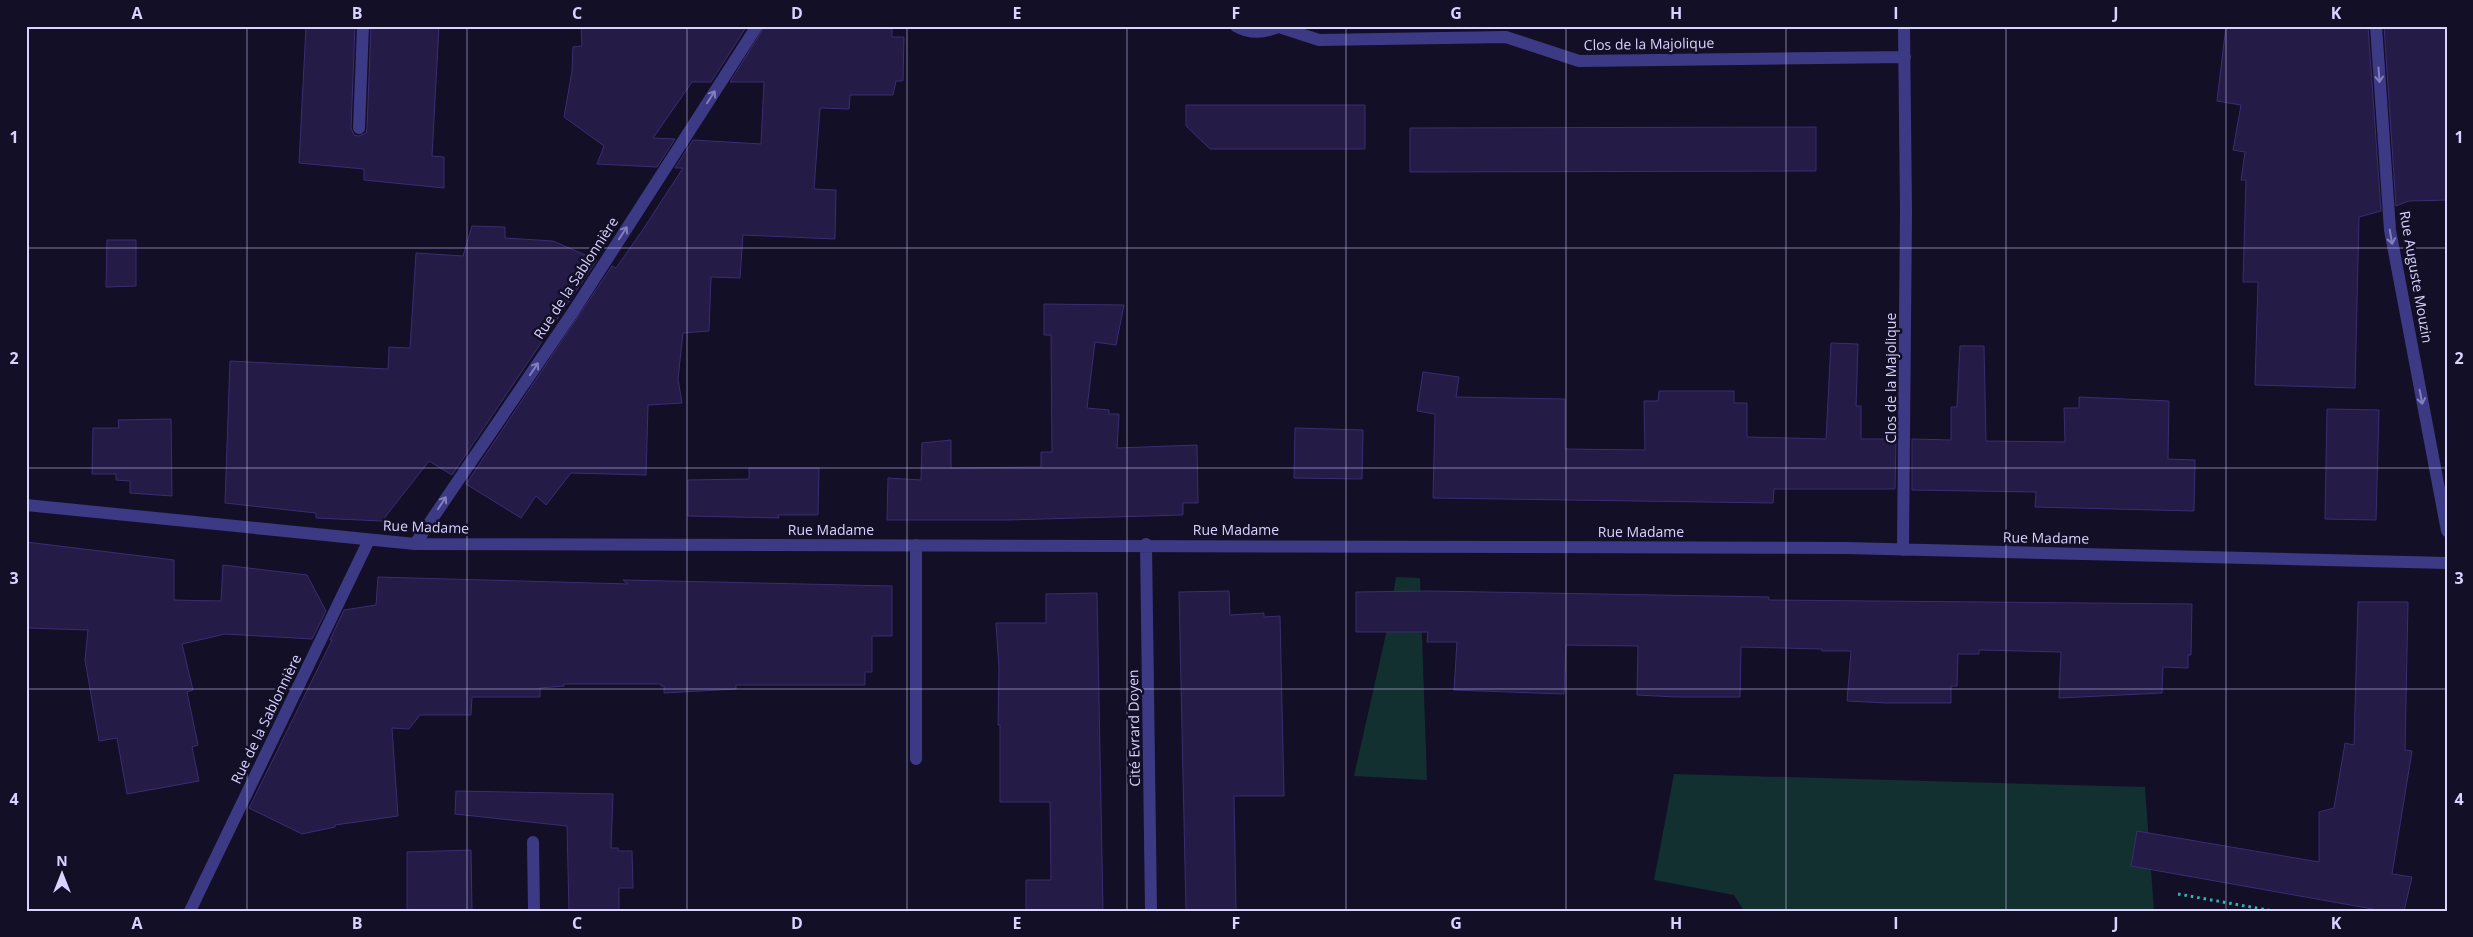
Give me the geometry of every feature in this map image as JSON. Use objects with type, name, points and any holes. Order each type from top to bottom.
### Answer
[{"type":"street","points":[[359,128],[363,26]]},
{"type":"street","name":"Rue de la Sablonnière","points":[[415,544],[573,312],[757,26]]},
{"type":"street","points":[[1236,26],[1252,33],[1266,32],[1280,27]]},
{"type":"street","name":"Clos de la Majolique","points":[[1903,550],[1906,242],[1904,26]]},
{"type":"street","name":"Rue Auguste Mouzin","points":[[2376,26],[2390,230],[2447,531]]},
{"type":"street","name":"Clos de la Majolique","points":[[1280,27],[1319,40],[1506,37],[1579,60],[1905,57]]},
{"type":"street","name":"Rue Madame","points":[[26,505],[415,544],[1146,544],[1903,550],[2447,563]]},
{"type":"street","name":"Rue de la Sablonnière","points":[[190,911],[369,540]]},
{"type":"street","name":"Cité Evrard Doyen","points":[[1146,544],[1152,911]]},
{"type":"street","points":[[916,545],[916,759]]},
{"type":"street","points":[[532,842],[534,911]]},
{"type":"path","points":[[2178,894],[2273,911]]},
{"type":"green space","points":[[1396,577],[1420,578],[1427,780],[1354,776],[1387,629]]},
{"type":"green space","points":[[1674,774],[2145,787],[2154,911],[1744,911],[1734,895],[1654,880]]},
{"type":"building","points":[[306,26],[355,26],[351,128],[354,135],[359,136],[366,133],[367,128],[371,26],[439,26],[432,156],[444,157],[444,188],[364,180],[364,169],[299,163]]},
{"type":"building","points":[[581,26],[747,26],[711,82],[692,82],[653,138],[675,139],[657,167],[597,164],[604,146],[564,117],[572,71],[573,47],[582,46]]},
{"type":"building","points":[[765,26],[892,26],[892,37],[904,37],[903,81],[896,81],[893,95],[850,95],[849,109],[820,108],[814,189],[836,190],[835,239],[743,235],[740,278],[711,277],[709,331],[683,333],[678,379],[682,403],[648,405],[646,475],[571,473],[546,505],[536,496],[521,518],[466,484],[612,266],[616,268],[642,231],[683,168],[675,168],[693,140],[761,144],[764,82],[730,82]]},
{"type":"building","points":[[2226,26],[2368,26],[2381,211],[2359,217],[2355,388],[2255,385],[2258,282],[2243,282],[2246,180],[2241,180],[2245,152],[2233,150],[2241,105],[2217,101]]},
{"type":"building","points":[[2384,26],[2447,26],[2447,200],[2409,201],[2396,206]]},
{"type":"building","points":[[1186,105],[1365,105],[1365,149],[1210,149],[1186,126]]},
{"type":"building","points":[[1816,127],[1816,171],[1410,172],[1410,128]]},
{"type":"building","points":[[472,226],[505,227],[505,238],[553,241],[597,260],[452,475],[429,461],[382,521],[316,518],[316,513],[225,503],[230,361],[388,369],[389,347],[410,348],[416,253],[463,256]]},
{"type":"building","points":[[107,240],[136,240],[136,286],[106,287]]},
{"type":"building","points":[[1044,304],[1124,305],[1116,345],[1095,342],[1087,408],[1109,410],[1109,414],[1119,414],[1117,448],[1197,445],[1198,503],[1183,503],[1183,515],[1008,520],[887,520],[888,478],[921,480],[922,443],[951,440],[951,468],[1041,467],[1041,452],[1052,452],[1051,335],[1044,335]]},
{"type":"building","points":[[1831,343],[1858,344],[1856,406],[1861,406],[1861,439],[1896,439],[1895,489],[1774,489],[1773,503],[1433,498],[1435,414],[1417,411],[1423,372],[1459,377],[1456,397],[1565,399],[1565,449],[1645,450],[1644,401],[1658,401],[1659,391],[1734,391],[1734,403],[1747,403],[1747,437],[1826,439]]},
{"type":"building","points":[[1960,346],[1984,346],[1986,441],[2065,442],[2064,408],[2079,408],[2079,397],[2169,401],[2168,459],[2195,460],[2194,511],[2035,507],[2036,492],[1912,490],[1912,439],[1951,440],[1951,407],[1957,407]]},
{"type":"building","points":[[2327,409],[2379,410],[2376,520],[2325,519]]},
{"type":"building","points":[[171,419],[172,496],[130,493],[130,481],[116,480],[116,474],[92,474],[93,428],[119,428],[118,420]]},
{"type":"building","points":[[1295,428],[1363,430],[1362,479],[1294,478]]},
{"type":"building","points":[[749,468],[819,468],[818,515],[778,515],[779,518],[688,516],[688,480],[749,479]]},
{"type":"building","points":[[26,542],[174,560],[174,600],[221,601],[223,565],[307,575],[326,611],[312,639],[225,634],[182,644],[193,690],[187,692],[198,745],[192,747],[199,781],[127,794],[117,738],[99,741],[85,660],[88,630],[26,628]]},
{"type":"building","points":[[378,577],[628,584],[623,580],[892,586],[892,636],[872,636],[872,672],[865,672],[865,685],[736,685],[736,689],[664,693],[664,686],[661,686],[661,684],[564,684],[564,686],[540,688],[540,697],[472,697],[471,715],[420,715],[409,729],[392,728],[398,816],[335,825],[335,827],[302,834],[249,808],[332,640],[330,640],[344,610],[376,605]]},
{"type":"building","points":[[1229,591],[1230,615],[1264,613],[1264,617],[1280,616],[1284,796],[1234,796],[1236,911],[1186,911],[1179,592]]},
{"type":"building","points":[[1429,591],[1769,597],[1769,600],[2192,604],[2191,655],[2188,655],[2188,668],[2163,667],[2162,693],[2059,698],[2061,652],[1979,650],[1979,654],[1958,654],[1957,686],[1951,686],[1951,703],[1887,703],[1847,701],[1851,651],[1741,647],[1740,697],[1676,697],[1637,695],[1638,646],[1566,645],[1564,694],[1454,690],[1457,642],[1427,642],[1428,632],[1356,632],[1356,592]]},
{"type":"building","points":[[1097,593],[1103,911],[1026,911],[1026,880],[1051,880],[1050,802],[1000,802],[999,668],[996,623],[1046,623],[1046,594]]},
{"type":"building","points":[[2358,602],[2408,602],[2405,750],[2412,751],[2392,874],[2412,877],[2404,911],[2384,911],[2131,866],[2137,831],[2319,862],[2319,812],[2334,808],[2345,743],[2354,745]]},
{"type":"building","points":[[456,791],[613,794],[611,848],[618,848],[618,851],[632,851],[633,888],[619,888],[619,911],[569,911],[567,826],[455,814]]},
{"type":"building","points":[[471,850],[472,911],[407,911],[407,852]]}]
